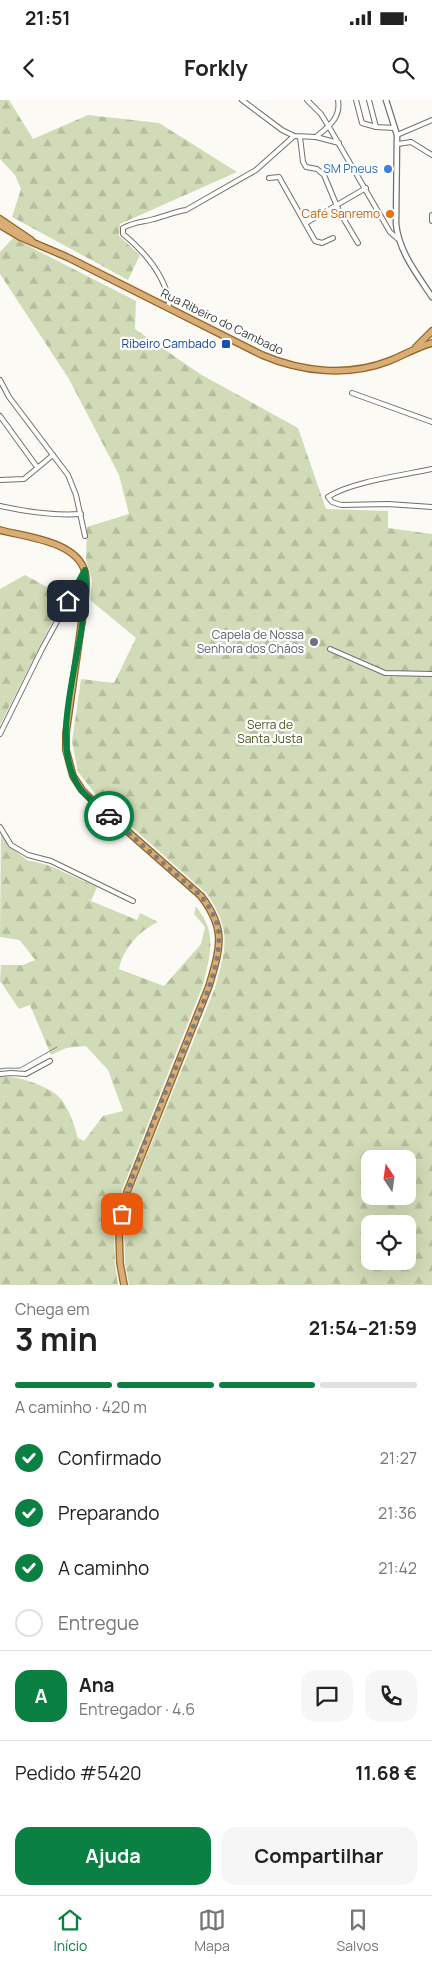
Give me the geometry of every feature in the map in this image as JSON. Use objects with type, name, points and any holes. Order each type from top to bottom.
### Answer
[{"type":"main road","name":"Rua Ribeiro do Cambado","points":[[0,219],[32,241]]},
{"type":"main road","name":"Rua Ribeiro do Cambado","points":[[0,225],[20,237],[32,241],[262,355],[284,363],[309,369],[360,368],[389,361],[412,350]]},
{"type":"main road","points":[[412,350],[432,331]]},
{"type":"main road","points":[[412,350],[432,343]]},
{"type":"main road","points":[[1,530],[59,545],[76,557],[85,570],[85,599],[66,733],[68,763],[82,790],[201,896],[218,924],[218,953],[209,986],[128,1192],[119,1231],[120,1263],[124,1285]]},
{"type":"street","points":[[242,100],[282,130],[294,136],[316,137],[339,143]]},
{"type":"street","points":[[307,100],[321,114],[329,126],[390,232],[398,239]]},
{"type":"street","points":[[316,137],[337,117],[340,109],[338,100]]},
{"type":"street","points":[[356,100],[362,123],[376,127],[395,128]]},
{"type":"street","points":[[369,100],[376,127]]},
{"type":"street","points":[[386,100],[398,144],[396,224],[398,239],[406,256],[432,297]]},
{"type":"street","points":[[397,135],[432,120]]},
{"type":"street","points":[[409,131],[411,142]]},
{"type":"street","points":[[169,308],[169,296],[155,270],[143,251],[123,234],[123,228],[130,224],[186,210],[256,170],[294,136]]},
{"type":"street","points":[[300,137],[303,162],[306,166],[317,169],[324,175],[358,243]]},
{"type":"street","points":[[398,144],[411,142],[432,155]]},
{"type":"street","points":[[269,178],[279,177],[315,241],[322,243],[333,238]]},
{"type":"street","points":[[306,223],[366,188]]},
{"type":"street","points":[[432,215],[432,221]]},
{"type":"street","points":[[0,380],[9,397],[68,475],[76,495],[85,536]]},
{"type":"street","points":[[352,393],[432,422]]},
{"type":"street","points":[[0,416],[37,467]]},
{"type":"street","points":[[0,480],[24,479],[53,455]]},
{"type":"street","points":[[432,469],[336,491],[328,497],[332,502],[341,505],[388,504],[432,507]]},
{"type":"street","points":[[0,506],[40,514],[81,514]]},
{"type":"street","points":[[0,734],[85,570]]},
{"type":"street","points":[[330,649],[385,673],[432,674]]},
{"type":"street","points":[[0,827],[11,845],[28,855],[51,861],[132,902]]},
{"type":"street","points":[[0,1074],[11,1072],[26,1074],[50,1061]]},
{"type":"green space","points":[[0,100],[9,100],[33,139],[88,115],[159,123],[237,172],[120,224],[119,236],[140,255],[128,280],[12,217],[21,189],[15,175],[0,159]]},
{"type":"green space","name":"Serra de Santa Justa","points":[[13,238],[136,301],[135,329],[200,374],[298,428],[326,509],[388,511],[388,528],[432,534],[432,1285],[129,1285],[125,1262],[124,1231],[131,1194],[215,988],[224,950],[223,930],[215,907],[207,894],[97,796],[78,772],[72,742],[81,679],[114,683],[136,638],[90,600],[92,581],[86,560],[87,527],[129,514],[119,475],[69,379],[0,274],[0,252]]},
{"type":"green space","points":[[25,575],[65,597],[0,725],[0,589]]},
{"type":"green space","points":[[1,833],[9,846],[27,860],[48,865],[97,887],[91,901],[137,920],[140,913],[158,922],[144,930],[133,941],[124,954],[119,969],[164,986],[201,944],[205,927],[194,914],[196,907],[203,916],[210,935],[210,954],[203,985],[122,1190],[114,1228],[115,1264],[118,1285],[0,1285],[0,1077],[23,1079],[56,1094],[69,1113],[78,1138],[84,1141],[103,1116],[123,1111],[108,1070],[86,1046],[66,1048],[51,1055],[30,1005],[19,1009],[0,981],[1,965],[23,965],[35,960],[20,940],[0,937]]},
{"type":"waterway","points":[[0,1069],[20,1068],[57,1047]]},
{"type":"way so far","points":[[109,816],[201,896],[218,924],[219,936],[218,953],[209,986],[141,1155],[122,1214]]},
{"type":"place","name":"SM Pneus","points":[[388,169]]},
{"type":"place","name":"Café Sanremo","points":[[390,214]]},
{"type":"place","name":"Ribeiro Cambado","points":[[226,344]]},
{"type":"place","name":"Capela de Nossa Senhora dos Chãos","points":[[314,642]]},
{"type":"route","points":[[68,601],[85,570],[85,599],[69,703],[66,750],[73,776],[82,790],[109,816]]}]
